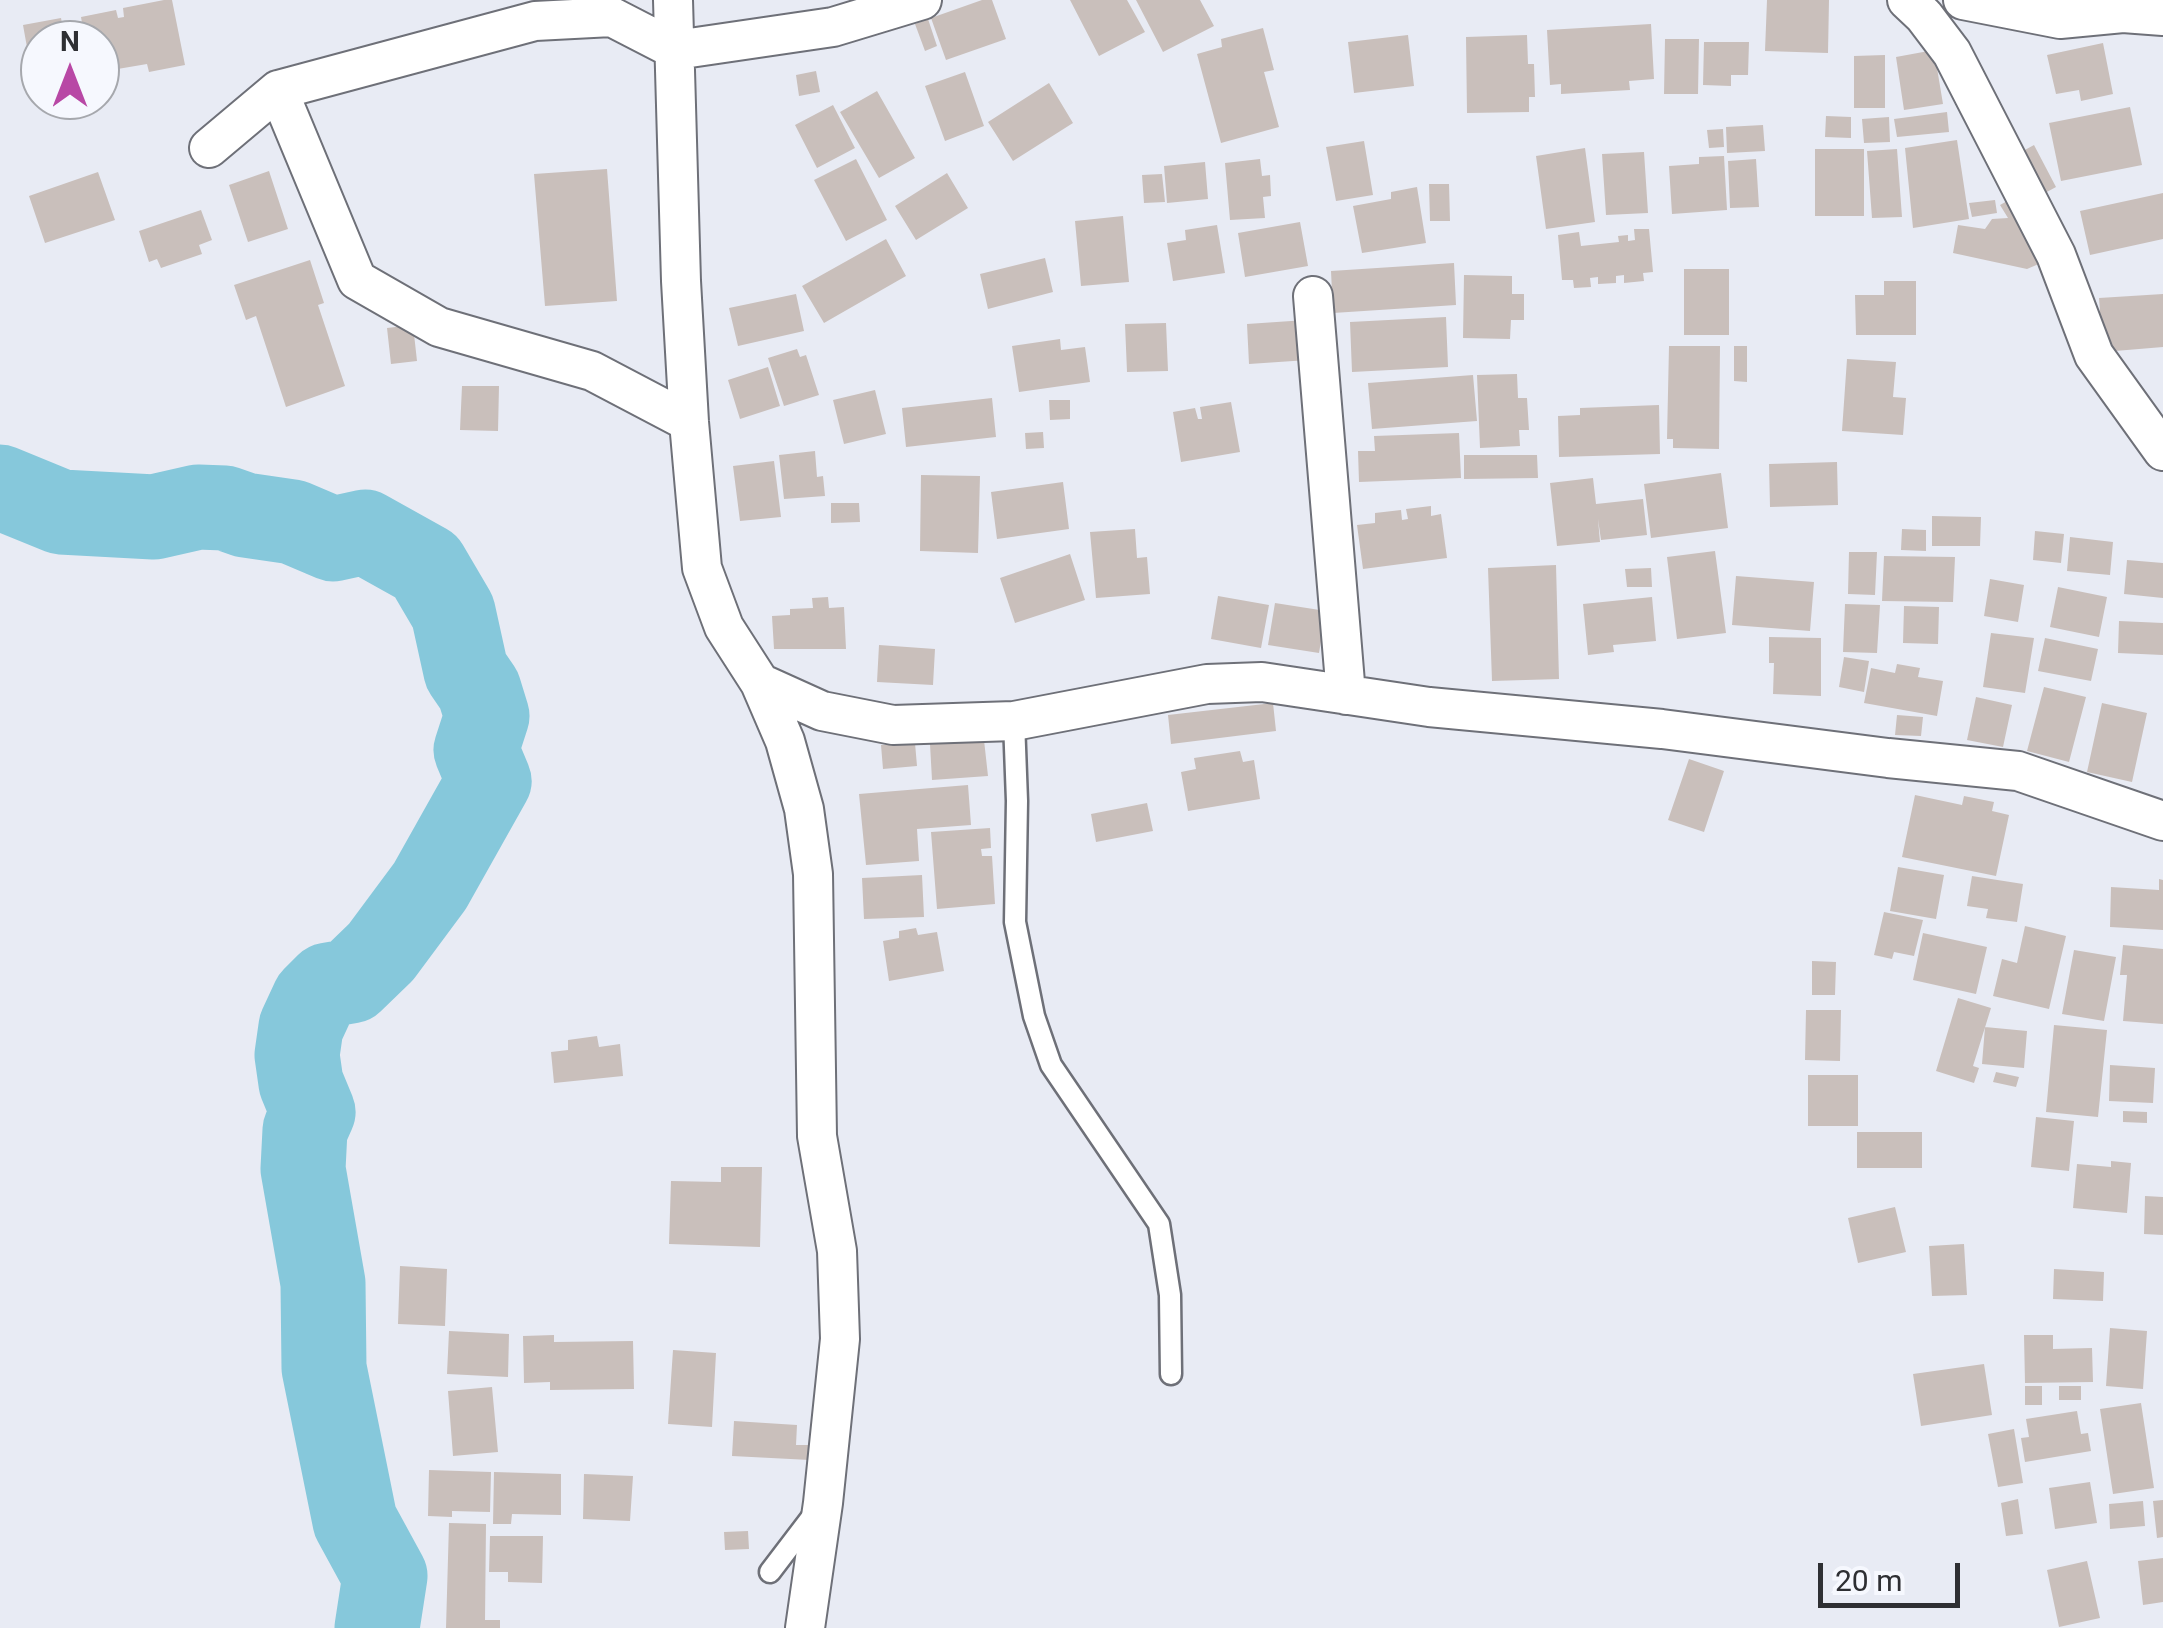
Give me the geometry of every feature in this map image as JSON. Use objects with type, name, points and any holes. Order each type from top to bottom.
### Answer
[{"type":"street","points":[[673,0],[688,422],[702,568],[724,627],[760,683],[785,741],[804,809],[813,874],[817,1136],[836,1250],[840,1338],[823,1504],[805,1628]]},
{"type":"street","points":[[209,148],[278,90],[535,20],[612,18],[676,50],[833,27],[922,0]]},
{"type":"street","points":[[1907,0],[1952,53],[2056,255],[2094,355],[2163,451]]},
{"type":"street","points":[[1962,0],[2060,19],[2124,13],[2163,16]]},
{"type":"street","points":[[278,90],[357,280],[439,328],[592,371],[688,422]]},
{"type":"street","points":[[1312,296],[1346,695]]},
{"type":"street","points":[[760,683],[822,711],[893,725],[1014,721],[1207,684],[1262,682],[1429,708],[2018,771],[2163,821]]},
{"type":"lane","points":[[1014,721],[1018,801],[1015,922],[1034,1016],[1051,1064],[1159,1224],[1170,1294],[1171,1374]]},
{"type":"lane","points":[[770,1572],[823,1504]]},
{"type":"building","points":[[172,0],[185,65],[149,72],[147,64],[120,69],[120,20],[81,17],[116,10],[118,18],[124,17],[123,8]]},
{"type":"building","points":[[992,0],[1006,39],[946,60],[931,18]]},
{"type":"building","points":[[1070,0],[1127,0],[1145,32],[1099,56]]},
{"type":"building","points":[[1136,0],[1200,0],[1214,26],[1163,52]]},
{"type":"building","points":[[1767,0],[1829,0],[1828,53],[1765,51]]},
{"type":"building","points":[[928,19],[937,46],[925,51],[915,24]]},
{"type":"building","points":[[1651,24],[1654,79],[1629,81],[1630,90],[1561,94],[1561,84],[1550,85],[1547,30]]},
{"type":"building","points":[[1263,28],[1274,70],[1264,72],[1279,127],[1221,143],[1197,54],[1222,47],[1221,39]]},
{"type":"building","points":[[1408,35],[1414,86],[1354,93],[1348,42]]},
{"type":"building","points":[[1527,35],[1528,64],[1534,64],[1535,97],[1529,97],[1529,112],[1467,113],[1466,37]]},
{"type":"building","points":[[1665,39],[1699,39],[1698,94],[1664,94]]},
{"type":"building","points":[[1704,42],[1749,42],[1748,75],[1731,75],[1731,86],[1703,85]]},
{"type":"building","points":[[2103,43],[2113,94],[2081,101],[2079,90],[2056,94],[2047,55]]},
{"type":"building","points":[[1934,50],[1943,104],[1904,110],[1896,57]]},
{"type":"building","points":[[1885,55],[1885,108],[1854,108],[1854,56]]},
{"type":"building","points":[[816,71],[820,92],[799,96],[796,75]]},
{"type":"building","points":[[965,72],[984,126],[945,141],[925,86]]},
{"type":"building","points":[[1049,83],[1073,123],[1013,161],[988,122]]},
{"type":"building","points":[[877,91],[915,158],[879,178],[840,112]]},
{"type":"building","points":[[833,105],[855,148],[817,168],[795,125]]},
{"type":"building","points":[[2130,107],[2142,165],[2061,181],[2049,123]]},
{"type":"building","points":[[1947,112],[1949,132],[1897,137],[1894,119]]},
{"type":"building","points":[[1826,116],[1851,117],[1851,138],[1825,137]]},
{"type":"building","points":[[1889,117],[1890,142],[1864,143],[1862,119]]},
{"type":"building","points":[[1763,125],[1765,151],[1727,153],[1726,127]]},
{"type":"building","points":[[1723,129],[1724,147],[1709,148],[1707,130]]},
{"type":"building","points":[[1957,140],[1969,219],[1913,228],[1905,148]]},
{"type":"building","points":[[1364,141],[1373,195],[1336,201],[1326,147]]},
{"type":"building","points":[[2034,145],[2056,187],[2034,199],[2012,157]]},
{"type":"building","points":[[1585,148],[1595,222],[1546,229],[1536,156]]},
{"type":"building","points":[[1815,149],[1864,149],[1864,216],[1815,216]]},
{"type":"building","points":[[1897,149],[1902,217],[1872,218],[1867,151]]},
{"type":"building","points":[[1644,152],[1648,213],[1606,215],[1602,154]]},
{"type":"building","points":[[1724,156],[1727,210],[1672,214],[1669,166],[1699,164],[1699,157]]},
{"type":"building","points":[[856,159],[887,220],[846,241],[814,180]]},
{"type":"building","points":[[1260,159],[1262,176],[1270,175],[1271,196],[1263,197],[1265,218],[1230,220],[1225,163]]},
{"type":"building","points":[[1756,159],[1759,207],[1730,208],[1728,161]]},
{"type":"building","points":[[1205,162],[1208,199],[1167,203],[1164,166]]},
{"type":"building","points":[[607,169],[617,301],[545,306],[534,174]]},
{"type":"building","points":[[269,171],[288,229],[248,242],[229,185]]},
{"type":"building","points":[[98,172],[115,220],[45,243],[29,196]]},
{"type":"building","points":[[947,173],[968,208],[916,240],[895,206]]},
{"type":"building","points":[[1162,174],[1165,202],[1144,203],[1142,175]]},
{"type":"building","points":[[1429,184],[1449,184],[1450,221],[1430,221]]},
{"type":"building","points":[[1417,187],[1426,243],[1362,253],[1353,206],[1391,199],[1391,192]]},
{"type":"building","points":[[2163,193],[2163,239],[2090,255],[2080,211]]},
{"type":"building","points":[[2018,195],[2048,260],[2027,269],[1953,253],[1958,225],[1985,229],[1992,219],[2008,218],[2000,205]]},
{"type":"building","points":[[1995,200],[1997,213],[1972,217],[1969,203]]},
{"type":"building","points":[[201,210],[212,240],[199,245],[202,254],[161,268],[157,259],[149,262],[139,231]]},
{"type":"building","points":[[1123,216],[1129,282],[1081,286],[1075,221]]},
{"type":"building","points":[[1300,222],[1308,266],[1245,277],[1238,233]]},
{"type":"building","points":[[1217,225],[1225,273],[1173,281],[1167,243],[1186,240],[1185,230]]},
{"type":"building","points":[[1634,229],[1649,229],[1653,272],[1643,273],[1644,281],[1624,283],[1624,275],[1616,276],[1616,283],[1598,284],[1598,277],[1590,278],[1591,287],[1574,288],[1573,280],[1562,280],[1558,235],[1579,232],[1581,246],[1619,242],[1618,236],[1628,235],[1628,241],[1635,240]]},
{"type":"building","points":[[886,239],[906,276],[824,323],[802,286]]},
{"type":"building","points":[[1045,258],[1053,292],[988,309],[980,274]]},
{"type":"building","points":[[310,260],[324,303],[318,305],[345,386],[286,407],[256,316],[246,320],[234,285]]},
{"type":"building","points":[[1454,263],[1456,305],[1333,313],[1331,271]]},
{"type":"building","points":[[1684,269],[1729,269],[1729,335],[1684,335]]},
{"type":"building","points":[[1464,275],[1512,276],[1512,294],[1524,294],[1524,320],[1511,320],[1510,339],[1463,338]]},
{"type":"building","points":[[1884,281],[1916,281],[1916,335],[1856,335],[1855,295],[1884,295]]},
{"type":"building","points":[[796,294],[804,331],[738,346],[729,308]]},
{"type":"building","points":[[2163,294],[2163,347],[2103,352],[2099,298]]},
{"type":"building","points":[[1446,317],[1448,367],[1352,372],[1350,322]]},
{"type":"building","points":[[1306,320],[1308,360],[1249,364],[1247,324]]},
{"type":"building","points":[[1166,323],[1168,371],[1127,372],[1125,324]]},
{"type":"building","points":[[413,325],[417,361],[391,364],[387,328]]},
{"type":"building","points":[[1060,339],[1061,350],[1085,347],[1090,382],[1019,392],[1012,346]]},
{"type":"building","points":[[1669,346],[1720,346],[1719,449],[1673,448],[1673,439],[1667,439]]},
{"type":"building","points":[[1734,346],[1747,346],[1747,382],[1734,381]]},
{"type":"building","points":[[797,349],[800,357],[806,355],[819,395],[784,406],[768,358]]},
{"type":"building","points":[[1847,359],[1896,362],[1893,397],[1906,398],[1903,435],[1842,431]]},
{"type":"building","points":[[768,367],[780,406],[740,419],[728,380]]},
{"type":"building","points":[[1517,374],[1518,398],[1527,398],[1529,430],[1519,430],[1520,446],[1480,448],[1477,375]]},
{"type":"building","points":[[1473,375],[1477,421],[1372,429],[1368,383]]},
{"type":"building","points":[[462,386],[499,386],[498,431],[460,430]]},
{"type":"building","points":[[875,390],[886,434],[844,444],[833,400]]},
{"type":"building","points":[[992,398],[996,437],[906,447],[902,408]]},
{"type":"building","points":[[1049,400],[1070,400],[1070,419],[1050,420]]},
{"type":"building","points":[[1231,402],[1240,452],[1181,462],[1173,412],[1195,408],[1198,419],[1202,419],[1200,407]]},
{"type":"building","points":[[1659,405],[1660,454],[1559,457],[1558,416],[1580,415],[1580,408]]},
{"type":"building","points":[[1043,432],[1044,448],[1026,449],[1025,433]]},
{"type":"building","points":[[1459,433],[1461,478],[1359,482],[1358,451],[1375,451],[1374,436]]},
{"type":"building","points":[[815,451],[817,477],[823,476],[825,496],[784,499],[779,455]]},
{"type":"building","points":[[1464,455],[1537,455],[1538,478],[1464,479]]},
{"type":"building","points":[[774,461],[781,517],[740,521],[733,466]]},
{"type":"building","points":[[1837,462],[1838,505],[1770,507],[1769,464]]},
{"type":"building","points":[[1721,473],[1728,528],[1651,538],[1644,484]]},
{"type":"building","points":[[921,475],[980,476],[978,553],[920,551]]},
{"type":"building","points":[[1593,478],[1596,504],[1643,499],[1647,535],[1601,540],[1598,519],[1600,542],[1557,546],[1550,483]]},
{"type":"building","points":[[1063,482],[1069,529],[997,539],[991,492]]},
{"type":"building","points":[[831,503],[859,503],[860,522],[831,523]]},
{"type":"building","points":[[1431,506],[1431,516],[1441,514],[1447,558],[1363,569],[1357,525],[1375,523],[1375,513],[1401,510],[1402,520],[1408,519],[1406,509]]},
{"type":"building","points":[[1932,516],[1981,517],[1980,546],[1932,546]]},
{"type":"building","points":[[1135,529],[1137,558],[1147,557],[1150,594],[1096,598],[1090,532]]},
{"type":"building","points":[[1902,529],[1926,530],[1926,551],[1901,550]]},
{"type":"building","points":[[2035,531],[2064,534],[2061,563],[2033,560]]},
{"type":"building","points":[[2070,537],[2113,542],[2110,575],[2067,571]]},
{"type":"building","points":[[1715,551],[1726,633],[1677,639],[1667,557]]},
{"type":"building","points":[[1849,552],[1877,552],[1875,595],[1848,594]]},
{"type":"building","points":[[1070,554],[1085,600],[1015,623],[1000,578]]},
{"type":"building","points":[[1884,556],[1955,557],[1953,602],[1882,601]]},
{"type":"building","points":[[2127,560],[2163,563],[2163,598],[2124,594]]},
{"type":"building","points":[[1556,565],[1559,679],[1492,681],[1488,568]]},
{"type":"building","points":[[1651,568],[1652,587],[1627,587],[1625,569]]},
{"type":"building","points":[[1736,576],[1814,582],[1810,631],[1732,625]]},
{"type":"building","points":[[1990,579],[2024,585],[2018,622],[1984,616]]},
{"type":"building","points":[[2058,587],[2107,597],[2099,637],[2050,627]]},
{"type":"building","points":[[1218,596],[1269,605],[1261,648],[1211,639]]},
{"type":"building","points":[[828,597],[829,608],[844,607],[846,649],[774,649],[772,616],[790,615],[790,609],[813,608],[812,598]]},
{"type":"building","points":[[1652,597],[1656,641],[1613,645],[1614,652],[1588,655],[1583,604]]},
{"type":"building","points":[[1275,603],[1326,611],[1319,653],[1268,645]]},
{"type":"building","points":[[1845,604],[1880,605],[1877,653],[1843,652]]},
{"type":"building","points":[[1904,606],[1939,607],[1938,644],[1903,643]]},
{"type":"building","points":[[2119,621],[2163,623],[2163,655],[2118,653]]},
{"type":"building","points":[[1991,633],[2034,638],[2025,693],[1983,687]]},
{"type":"building","points":[[1769,637],[1821,638],[1821,696],[1773,694],[1774,663],[1769,663]]},
{"type":"building","points":[[2045,638],[2098,649],[2091,681],[2038,671]]},
{"type":"building","points":[[879,645],[935,649],[933,685],[877,682]]},
{"type":"building","points":[[1844,657],[1869,661],[1864,692],[1839,687]]},
{"type":"building","points":[[1897,664],[1920,668],[1918,677],[1943,681],[1937,716],[1864,703],[1871,668],[1895,673]]},
{"type":"building","points":[[2044,687],[2086,697],[2069,762],[2027,751]]},
{"type":"building","points":[[1976,697],[2012,705],[2003,747],[1967,740]]},
{"type":"building","points":[[1273,703],[1276,731],[1171,744],[1168,715]]},
{"type":"building","points":[[2102,703],[2147,713],[2132,782],[2087,772]]},
{"type":"building","points":[[1897,715],[1923,717],[1921,736],[1895,735]]},
{"type":"building","points":[[984,740],[988,776],[932,780],[930,744]]},
{"type":"building","points":[[915,743],[917,766],[883,769],[881,745]]},
{"type":"building","points":[[1240,751],[1243,762],[1254,760],[1260,799],[1188,811],[1181,772],[1196,769],[1194,758]]},
{"type":"building","points":[[1689,759],[1724,771],[1704,832],[1668,820]]},
{"type":"building","points":[[968,785],[971,825],[917,829],[919,861],[866,865],[859,794]]},
{"type":"building","points":[[1915,795],[1962,805],[1964,796],[1994,802],[1992,811],[2009,815],[1996,876],[1902,857]]},
{"type":"building","points":[[1147,803],[1153,831],[1096,842],[1091,814]]},
{"type":"building","points":[[990,828],[991,848],[981,849],[982,856],[992,856],[995,904],[937,909],[931,832]]},
{"type":"building","points":[[1898,867],[1944,875],[1936,919],[1890,911]]},
{"type":"building","points":[[922,875],[924,917],[864,919],[862,878]]},
{"type":"building","points":[[1972,876],[2023,884],[2017,922],[1986,918],[1988,909],[1967,906]]},
{"type":"building","points":[[2159,879],[2163,880],[2163,930],[2110,927],[2111,887],[2159,890]]},
{"type":"building","points":[[1884,912],[1923,920],[1914,956],[1894,952],[1892,959],[1874,955]]},
{"type":"building","points":[[2025,926],[2066,936],[2049,1009],[1993,996],[2002,959],[2017,963]]},
{"type":"building","points":[[916,928],[918,935],[937,932],[944,971],[889,981],[883,941],[899,938],[899,931]]},
{"type":"building","points":[[1923,933],[1987,947],[1976,994],[1913,980]]},
{"type":"building","points":[[2123,945],[2163,949],[2163,1024],[2123,1021],[2127,975],[2120,975]]},
{"type":"building","points":[[2074,950],[2116,957],[2104,1021],[2062,1014]]},
{"type":"building","points":[[1812,961],[1836,962],[1835,995],[1812,995]]},
{"type":"building","points":[[1958,998],[1991,1008],[1973,1066],[1979,1068],[1974,1083],[1936,1071]]},
{"type":"building","points":[[1806,1010],[1841,1010],[1840,1061],[1805,1060]]},
{"type":"building","points":[[2054,1025],[2107,1030],[2098,1117],[2046,1112]]},
{"type":"building","points":[[1985,1027],[2027,1031],[2024,1068],[1982,1064]]},
{"type":"building","points":[[597,1036],[599,1047],[620,1044],[623,1076],[554,1083],[551,1052],[568,1050],[568,1040]]},
{"type":"building","points":[[2110,1065],[2155,1068],[2153,1103],[2109,1101]]},
{"type":"building","points":[[1996,1072],[2019,1077],[2016,1087],[1993,1082]]},
{"type":"building","points":[[1808,1075],[1858,1075],[1858,1126],[1808,1126]]},
{"type":"building","points":[[2123,1111],[2147,1112],[2147,1123],[2123,1122]]},
{"type":"building","points":[[2036,1117],[2074,1121],[2069,1171],[2031,1167]]},
{"type":"building","points":[[1857,1132],[1922,1132],[1922,1168],[1857,1168]]},
{"type":"building","points":[[2111,1161],[2131,1163],[2127,1213],[2073,1208],[2077,1164],[2111,1167]]},
{"type":"building","points":[[721,1167],[762,1167],[760,1247],[669,1244],[671,1181],[721,1182]]},
{"type":"building","points":[[2145,1196],[2163,1197],[2163,1235],[2144,1234]]},
{"type":"building","points":[[1895,1207],[1906,1252],[1858,1263],[1848,1218]]},
{"type":"building","points":[[1964,1244],[1967,1295],[1932,1296],[1929,1246]]},
{"type":"building","points":[[400,1266],[447,1269],[445,1326],[398,1324]]},
{"type":"building","points":[[2054,1269],[2104,1272],[2103,1301],[2053,1299]]},
{"type":"building","points":[[2110,1328],[2147,1331],[2143,1389],[2106,1386]]},
{"type":"building","points":[[449,1331],[509,1334],[508,1377],[447,1374]]},
{"type":"building","points":[[554,1335],[554,1342],[633,1341],[634,1389],[550,1390],[550,1382],[524,1383],[523,1336]]},
{"type":"building","points":[[2024,1335],[2053,1335],[2053,1349],[2092,1348],[2093,1382],[2025,1383]]},
{"type":"building","points":[[673,1350],[716,1353],[712,1427],[668,1424]]},
{"type":"building","points":[[1984,1364],[1992,1415],[1921,1426],[1913,1374]]},
{"type":"building","points":[[2025,1386],[2042,1386],[2042,1405],[2025,1405]]},
{"type":"building","points":[[2059,1386],[2081,1386],[2081,1400],[2059,1400]]},
{"type":"building","points":[[492,1387],[498,1452],[453,1456],[448,1391]]},
{"type":"building","points":[[2141,1403],[2154,1488],[2113,1494],[2100,1409]]},
{"type":"building","points":[[2077,1411],[2081,1434],[2088,1433],[2091,1451],[2025,1462],[2021,1438],[2029,1437],[2026,1419]]},
{"type":"building","points":[[734,1421],[797,1425],[796,1445],[811,1445],[810,1460],[732,1456]]},
{"type":"building","points":[[2014,1429],[2023,1483],[1998,1487],[1988,1434]]},
{"type":"building","points":[[429,1470],[491,1472],[490,1512],[452,1511],[452,1517],[428,1516]]},
{"type":"building","points":[[494,1472],[561,1474],[561,1515],[512,1514],[511,1524],[493,1524]]},
{"type":"building","points":[[584,1474],[633,1476],[630,1521],[583,1519]]},
{"type":"building","points":[[2090,1482],[2097,1523],[2055,1529],[2049,1488]]},
{"type":"building","points":[[2018,1499],[2023,1534],[2006,1536],[2001,1503]]},
{"type":"building","points":[[2163,1500],[2163,1537],[2157,1538],[2153,1501]]},
{"type":"building","points":[[2143,1501],[2145,1526],[2110,1529],[2109,1504]]},
{"type":"building","points":[[449,1523],[486,1524],[485,1620],[500,1620],[500,1628],[446,1628]]},
{"type":"building","points":[[748,1531],[749,1549],[725,1550],[724,1532]]},
{"type":"building","points":[[490,1536],[543,1536],[542,1583],[508,1582],[508,1572],[489,1572]]},
{"type":"building","points":[[2163,1558],[2163,1602],[2143,1605],[2138,1561]]},
{"type":"building","points":[[2087,1561],[2100,1618],[2059,1627],[2047,1570]]},
{"type":"waterway","points":[[0,487],[61,512],[154,517],[198,507],[225,508],[293,522],[333,539],[365,532],[426,566],[453,612],[466,671],[479,690],[487,716],[476,750],[489,781],[430,886],[381,952],[351,981],[328,985],[314,999],[301,1027],[297,1055],[301,1083],[313,1112],[305,1130],[303,1169],[323,1283],[324,1368],[355,1521],[385,1576],[377,1628]]}]
